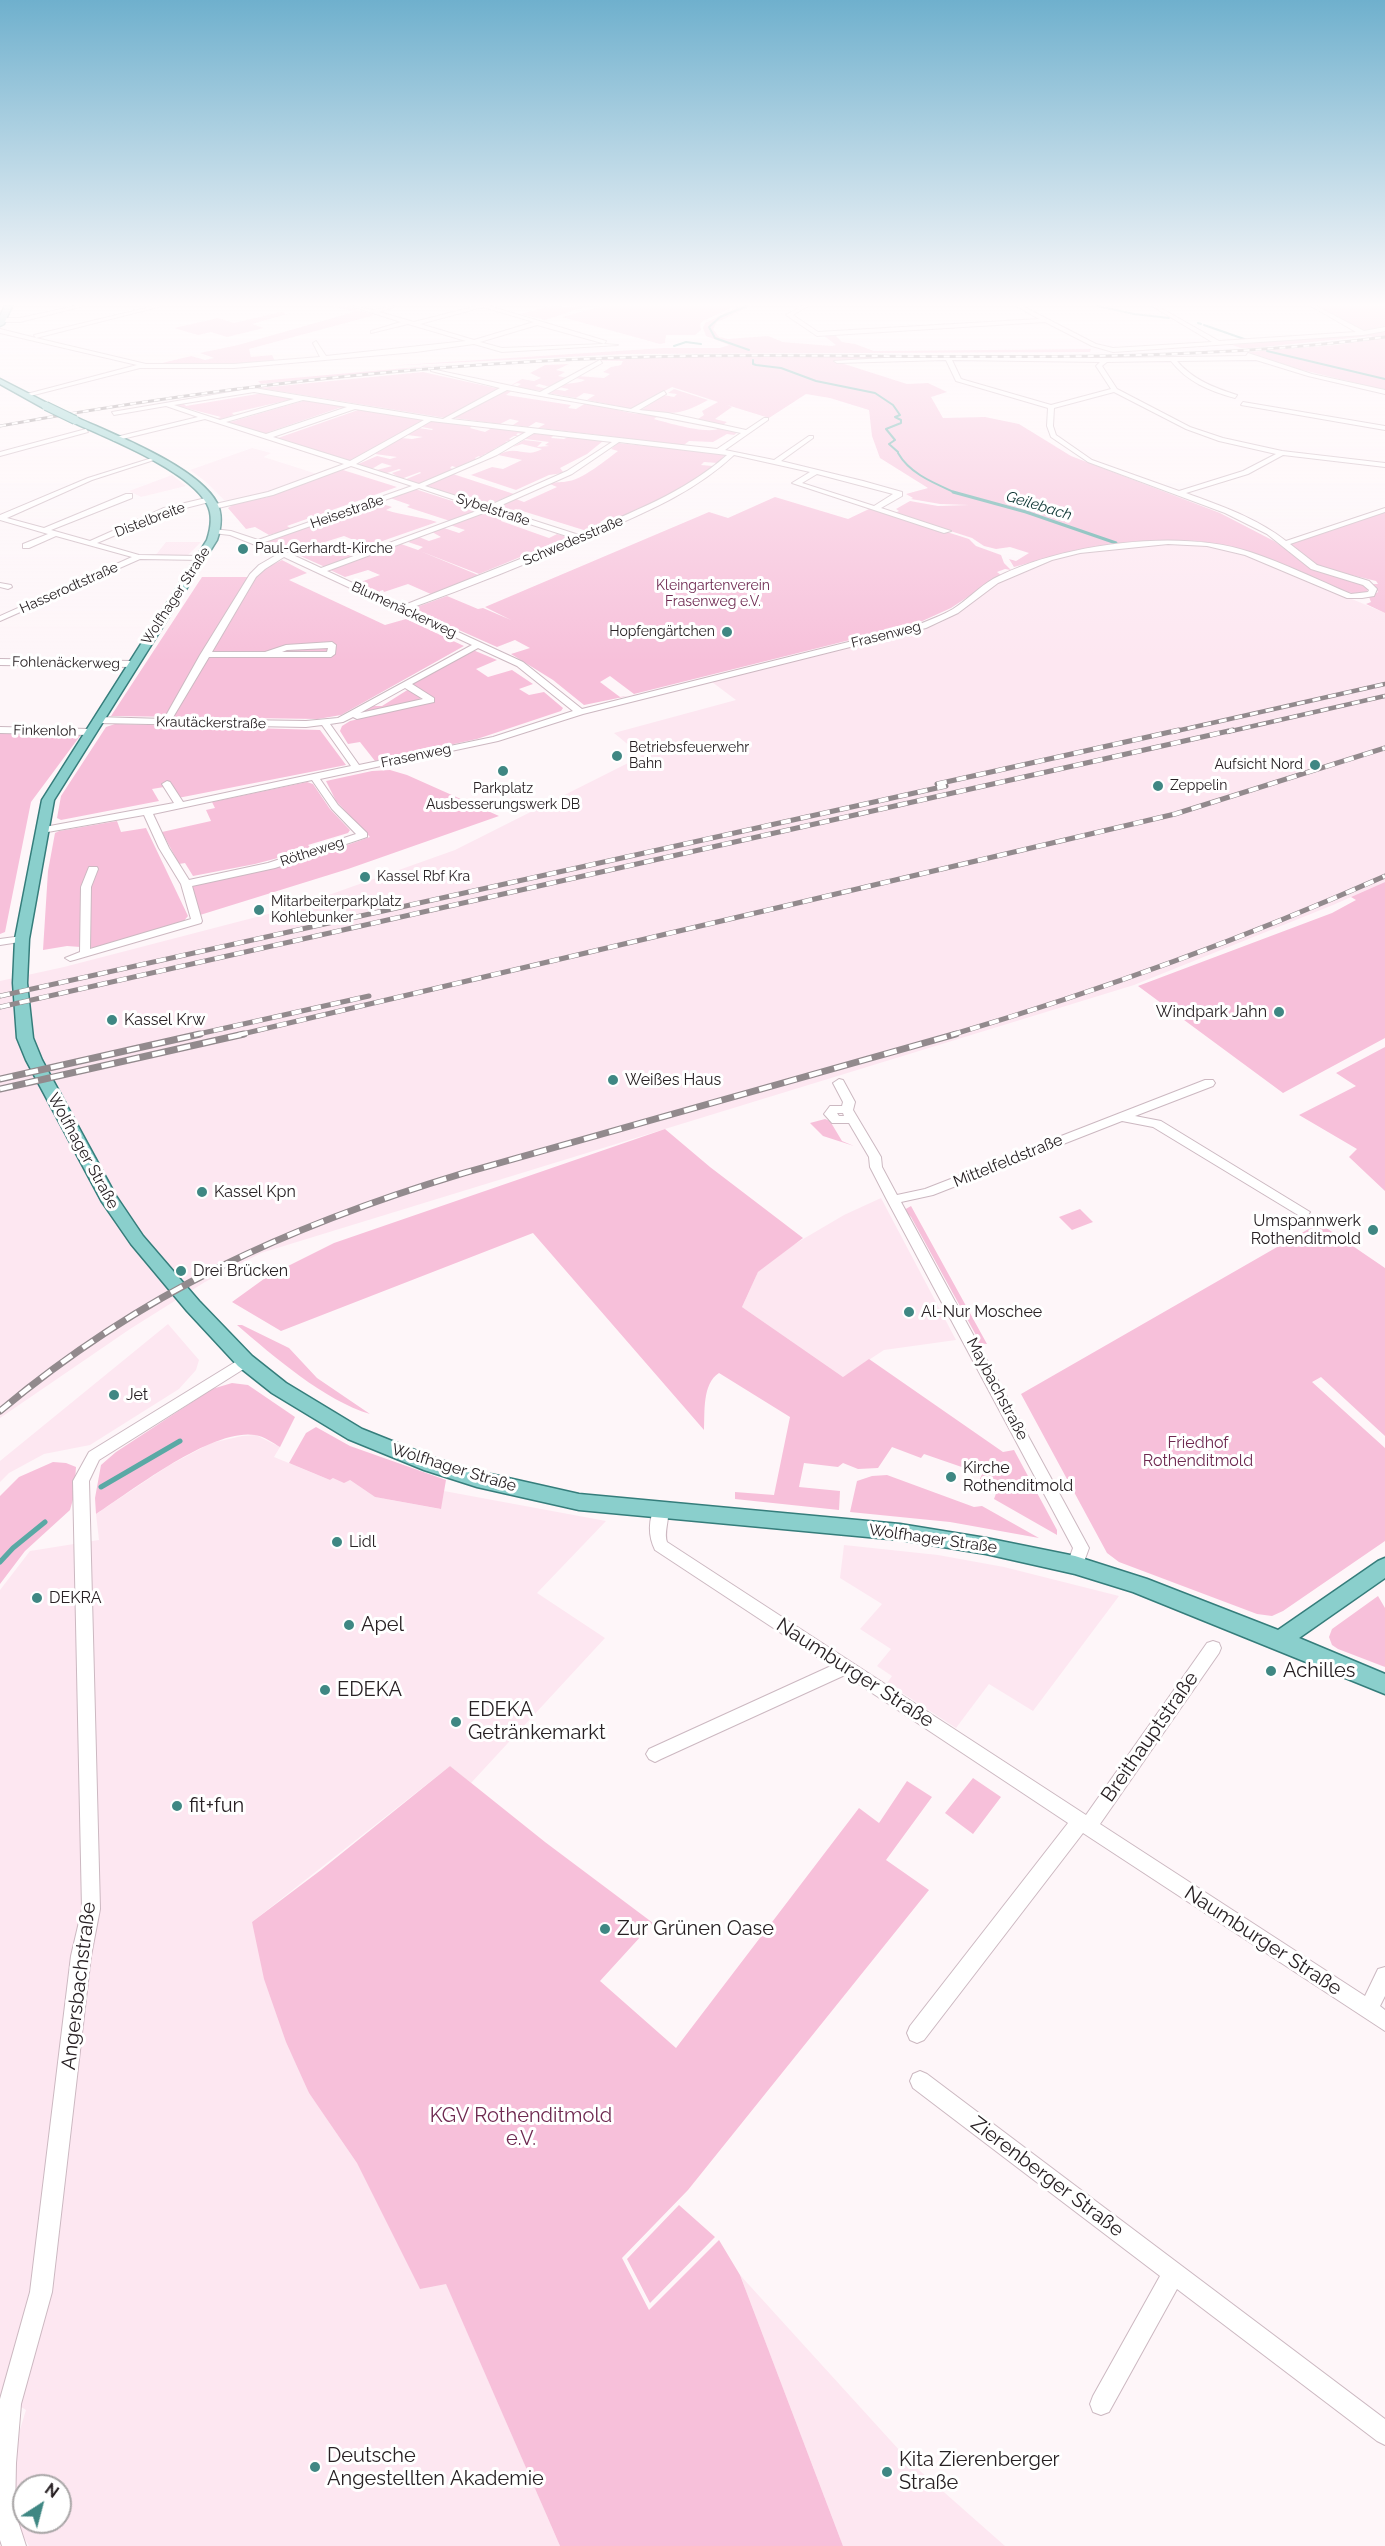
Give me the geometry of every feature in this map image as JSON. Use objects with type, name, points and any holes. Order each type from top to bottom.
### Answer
[{"type":"main road","points":[[85,425],[154,459],[192,482],[212,503]]},
{"type":"main road","name":"Wolfhager Straße","points":[[212,503],[216,531],[142,650],[140,657],[133,663],[48,800],[22,939],[20,983],[25,1038],[49,1092],[96,1178],[126,1225],[193,1306],[245,1361],[279,1388],[355,1434],[431,1465],[477,1479],[579,1502],[900,1532],[986,1546],[1075,1565],[1139,1585],[1385,1684]]},
{"type":"main road","points":[[1280,1640],[1385,1567]]},
{"type":"street","points":[[114,439],[173,425]]},
{"type":"street","name":"Sybelstraße","points":[[227,425],[580,538]]},
{"type":"street","points":[[265,437],[302,425]]},
{"type":"street","name":"Distelbreite","points":[[91,543],[167,510],[266,495],[348,464],[419,425]]},
{"type":"street","points":[[487,425],[733,453],[817,471],[899,495],[877,507]]},
{"type":"street","points":[[713,425],[747,432]]},
{"type":"street","points":[[719,451],[758,425]]},
{"type":"street","points":[[1050,425],[1053,436],[1090,461],[1228,511],[1286,543],[1385,510]]},
{"type":"street","points":[[1182,425],[1221,440],[1282,453],[1385,465]]},
{"type":"street","points":[[1366,425],[1385,428]]},
{"type":"street","name":"Heisestraße","points":[[258,542],[418,486],[494,455],[532,430]]},
{"type":"street","points":[[0,454],[86,431]]},
{"type":"street","points":[[777,461],[811,437]]},
{"type":"street","points":[[320,571],[487,508],[570,473],[590,462],[618,440]]},
{"type":"street","name":"Schwedesstraße","points":[[401,609],[482,579],[693,487],[733,453]]},
{"type":"street","points":[[1180,493],[1254,470],[1282,453]]},
{"type":"street","points":[[0,518],[90,479],[154,459]]},
{"type":"street","points":[[817,471],[796,483],[947,531]]},
{"type":"street","points":[[45,530],[129,496]]},
{"type":"street","points":[[0,518],[139,557],[200,558]]},
{"type":"street","name":"Blumenäckerweg","points":[[216,531],[231,533],[258,542],[520,664],[580,712]]},
{"type":"street","points":[[26,546],[56,533]]},
{"type":"street","name":"Frasenweg","points":[[42,830],[147,812],[495,739],[580,712],[923,626],[955,611],[1001,578],[1050,558],[1080,551],[1168,542],[1207,544],[1247,553],[1350,596],[1371,594],[1373,589],[1366,583],[1314,567],[1287,547],[1286,543]]},
{"type":"street","points":[[166,722],[253,576],[262,567],[283,554]]},
{"type":"street","name":"Hasserodtstraße","points":[[0,619],[139,557]]},
{"type":"street","name":"Krautäckerstraße","points":[[340,720],[479,644]]},
{"type":"street","points":[[204,655],[264,655],[331,654],[332,645],[286,648],[264,655]]},
{"type":"street","name":"Fohlenäckerweg","points":[[0,662],[133,663]]},
{"type":"street","name":"Krautäckerstraße","points":[[93,726],[166,722],[325,723],[432,700],[405,684]]},
{"type":"street","points":[[325,723],[357,769]]},
{"type":"street","name":"Finkenloh","points":[[0,730],[93,726]]},
{"type":"street","name":"Rötheweg","points":[[186,884],[271,866],[363,835],[335,807],[314,777]]},
{"type":"street","points":[[166,784],[180,805]]},
{"type":"street","points":[[70,958],[197,921],[186,884],[164,848],[147,812]]},
{"type":"street","points":[[85,953],[86,887],[93,869]]},
{"type":"street","points":[[0,942],[22,939]]},
{"type":"street","name":"Maybachstraße","points":[[839,1083],[849,1102],[850,1115],[875,1156],[876,1167],[893,1200],[1081,1548],[1075,1565]]},
{"type":"street","name":"Mittelfeldstraße","points":[[893,1200],[928,1192],[1209,1083]]},
{"type":"street","points":[[1121,1117],[1157,1124],[1303,1212]]},
{"type":"street","name":"Angersbachstraße","points":[[14,2546],[3,2512],[4,2463],[10,2404],[41,2292],[81,1956],[91,1909],[85,1549],[81,1481],[94,1456],[245,1361]]},
{"type":"street","name":"Naumburger Straße","points":[[661,1509],[657,1534],[661,1546],[1385,2021]]},
{"type":"street","name":"Breithauptstraße","points":[[1084,1824],[1213,1648]]},
{"type":"street","points":[[655,1754],[846,1667]]},
{"type":"street","points":[[917,2033],[1084,1824]]},
{"type":"street","points":[[1368,2010],[1385,1976]]},
{"type":"street","name":"Zierenberger Straße","points":[[920,2081],[1385,2433]]},
{"type":"street","points":[[1101,2404],[1174,2273]]},
{"type":"shaded area","points":[[252,448],[271,453],[264,457],[317,474],[266,493],[229,501],[224,500],[190,470]]},
{"type":"shaded area","points":[[172,475],[186,486],[141,497],[129,491]]},
{"type":"shaded area","points":[[166,542],[201,542],[188,555],[155,556]]},
{"type":"shaded area","points":[[1162,544],[1193,544],[1246,554],[1385,613],[1385,882],[1134,985],[261,1253],[205,1282],[130,1329],[0,1418],[0,981],[64,967],[295,907],[455,850],[642,756],[614,733],[736,700],[712,682],[938,624],[958,613],[997,583],[1053,560],[1081,553]]},
{"type":"shaded area","points":[[881,1198],[956,1340],[884,1350],[843,1377],[742,1307],[758,1272],[793,1245],[844,1215]]},
{"type":"shaded area","points":[[168,1324],[199,1360],[196,1370],[179,1389],[90,1445],[44,1454],[9,1473],[0,1482],[0,1461]]},
{"type":"shaded area","points":[[256,1435],[280,1447],[274,1457],[330,1480],[333,1478],[350,1480],[375,1497],[440,1509],[444,1491],[606,1521],[537,1593],[605,1638],[471,1783],[450,1766],[252,1922],[309,2093],[446,2283],[560,2546],[29,2546],[22,2534],[72,2534],[72,2474],[13,2474],[14,2449],[26,2410],[0,2394],[0,1590],[30,1551],[99,1540],[96,1514],[168,1466],[211,1443]]},
{"type":"shaded area","points":[[844,1545],[938,1555],[1004,1567],[1119,1596],[1033,1711],[989,1684],[956,1728],[887,1683],[892,1676],[877,1666],[891,1649],[860,1629],[882,1604],[840,1578]]},
{"type":"shaded area","points":[[740,2275],[911,2463],[1005,2546],[843,2546]]},
{"type":"green space","points":[[233,425],[290,425],[266,435]]},
{"type":"green space","points":[[316,425],[414,425],[350,461],[269,437],[278,438]]},
{"type":"green space","points":[[425,425],[462,425],[472,426],[470,428],[485,432],[492,428],[525,432],[516,435],[521,436],[509,439],[513,441],[505,441],[511,443],[506,446],[502,445],[494,449],[498,451],[484,454],[487,456],[481,455],[486,457],[482,459],[479,456],[475,458],[477,461],[468,462],[458,468],[452,466],[450,468],[455,470],[418,484],[404,480],[420,472],[401,479],[392,473],[401,470],[399,469],[384,474],[373,471],[392,466],[382,463],[370,470],[356,465],[377,456],[390,459],[397,457],[375,454],[401,438],[423,437],[407,435],[419,428],[433,429],[421,427]]},
{"type":"green space","points":[[544,425],[676,425],[707,430],[720,428],[738,432],[734,435],[727,434],[713,442],[689,441],[684,445],[538,428]]},
{"type":"green space","points":[[871,425],[1020,425],[1071,456],[1220,513],[1274,541],[1312,568],[1368,587],[1367,592],[1359,594],[1345,592],[1250,552],[1198,541],[1162,540],[1076,550],[1014,567],[1009,559],[1016,561],[1029,553],[1010,547],[996,549],[984,546],[972,538],[895,513],[899,511],[896,509],[910,501],[938,506],[969,505],[940,504],[911,499],[913,498],[906,494],[928,488],[880,458]]},
{"type":"green space","points":[[532,433],[554,435],[551,438],[568,437],[603,441],[587,454],[560,468],[564,473],[549,475],[516,490],[471,475],[492,467],[503,469],[522,460],[498,455],[505,452],[531,453],[542,449],[522,444],[513,447],[524,440],[542,442],[537,447],[549,446],[545,445],[549,442],[525,439]]},
{"type":"green space","points":[[618,443],[726,454],[718,463],[704,462],[701,465],[713,466],[692,483],[613,521],[605,519],[600,522],[607,524],[590,532],[516,509],[506,513],[492,508],[516,499],[524,502],[557,487],[550,484],[581,477],[618,451],[611,449]]},
{"type":"green space","points":[[347,466],[350,467],[343,470],[397,487],[287,526],[292,529],[269,535],[255,527],[246,529],[228,508],[234,504],[268,497]]},
{"type":"green space","points":[[453,474],[514,494],[485,506],[425,485]]},
{"type":"green space","points":[[415,489],[480,510],[450,521],[407,507],[410,505],[390,498]]},
{"type":"green space","name":"Kleingartenverein Frasenweg e.V.","points":[[775,497],[848,519],[871,508],[969,539],[976,546],[1001,555],[1004,563],[1011,570],[1005,569],[997,572],[1001,575],[951,608],[918,623],[634,694],[610,676],[600,682],[620,697],[628,696],[584,705],[553,680],[511,654],[530,648],[515,640],[497,647],[414,610],[414,608],[447,596],[511,620],[485,607],[709,512],[728,518]]},
{"type":"green space","points":[[379,503],[392,507],[386,510],[437,522],[368,546],[344,536],[325,542],[354,558],[325,567],[267,541]]},
{"type":"green space","points":[[488,511],[497,514],[495,516],[502,519],[501,521],[549,538],[557,534],[569,537],[479,574],[420,551],[483,577],[433,595],[408,584],[384,592],[380,591],[380,594],[358,583],[380,575],[368,570],[345,577],[330,570],[401,544],[418,550],[423,547],[408,542],[419,537],[429,541],[441,537],[432,532],[444,528],[459,533],[465,530],[450,525]]},
{"type":"green space","points":[[1385,512],[1385,613],[1366,604],[1371,602],[1369,597],[1378,592],[1373,584],[1378,584],[1376,581],[1318,567],[1290,547],[1291,543]]},
{"type":"green space","points":[[282,560],[307,573],[289,580],[385,625],[406,619],[464,646],[341,715],[318,719],[111,716],[202,577],[248,577]]},
{"type":"green space","points":[[473,650],[497,660],[476,669],[488,677],[512,670],[533,684],[519,689],[529,695],[544,692],[563,708],[561,711],[477,739],[375,761],[360,742],[348,744],[340,731],[342,726],[350,721],[435,701],[412,684]]},
{"type":"green space","points":[[409,689],[421,697],[419,700],[361,713],[372,706],[382,706]]},
{"type":"green space","points":[[115,724],[320,730],[346,765],[178,798],[170,786],[152,789],[159,801],[61,820],[57,818],[61,796],[106,727]]},
{"type":"green space","points":[[0,730],[83,732],[31,802],[5,932],[0,934]]},
{"type":"green space","points":[[390,770],[407,775],[499,816],[348,869],[200,915],[191,887],[195,885],[284,864],[370,837],[336,801],[326,781],[372,771]]},
{"type":"green space","points":[[307,782],[313,784],[330,809],[350,830],[348,833],[308,845],[312,849],[255,864],[193,876],[185,863],[179,864],[162,832],[211,821],[206,810],[215,808],[212,802]]},
{"type":"green space","points":[[117,821],[121,832],[146,828],[188,916],[183,922],[94,948],[67,946],[43,950],[48,871],[55,833]]},
{"type":"green space","name":"Windpark Jahn","points":[[1385,882],[1385,1038],[1283,1093],[1138,986],[1332,913],[1356,900],[1351,897]]},
{"type":"green space","points":[[1385,1047],[1385,1191],[1349,1157],[1357,1149],[1299,1115],[1356,1086],[1336,1073]]},
{"type":"green space","points":[[825,1119],[830,1121],[842,1141],[854,1146],[823,1136],[810,1123]]},
{"type":"green space","points":[[665,1129],[710,1167],[803,1238],[758,1272],[742,1307],[843,1377],[869,1359],[1003,1452],[1014,1450],[1057,1530],[1057,1535],[994,1499],[997,1491],[980,1479],[982,1474],[924,1454],[921,1458],[892,1447],[878,1468],[858,1469],[843,1463],[838,1467],[804,1463],[799,1487],[840,1491],[839,1510],[735,1499],[735,1492],[774,1495],[790,1417],[719,1373],[707,1391],[704,1430],[533,1233],[281,1331],[232,1302],[268,1276],[334,1243]]},
{"type":"green space","points":[[911,1206],[987,1344],[977,1343],[974,1339],[977,1337],[911,1217],[904,1210]]},
{"type":"green space","points":[[1080,1209],[1093,1222],[1072,1230],[1059,1217]]},
{"type":"green space","name":"Friedhof Rothenditmold","points":[[1319,1223],[1385,1268],[1385,1436],[1321,1377],[1312,1382],[1385,1448],[1385,1541],[1283,1611],[1272,1616],[1257,1614],[1119,1562],[1107,1553],[1021,1394]]},
{"type":"green space","points":[[237,1325],[242,1325],[289,1348],[317,1378],[370,1414],[335,1399],[300,1376]]},
{"type":"green space","points":[[232,1383],[248,1385],[295,1417],[280,1447],[255,1435],[237,1435],[217,1441],[173,1463],[96,1514],[95,1498],[101,1465],[116,1452],[212,1389]]},
{"type":"green space","points":[[316,1427],[350,1446],[446,1480],[441,1509],[375,1497],[350,1480],[344,1483],[333,1478],[330,1480],[289,1463],[306,1433]]},
{"type":"green space","points":[[53,1462],[76,1467],[74,1496],[70,1510],[25,1551],[0,1584],[0,1496],[19,1477]]},
{"type":"green space","points":[[887,1475],[974,1507],[982,1506],[1039,1538],[950,1522],[850,1512],[857,1481],[872,1476]]},
{"type":"green space","points":[[1378,1596],[1385,1608],[1385,1667],[1338,1649],[1332,1645],[1329,1637],[1332,1629]]},
{"type":"green space","name":"KGV Rothenditmold e.V.","points":[[450,1766],[545,1842],[653,1923],[600,1981],[676,2048],[859,1808],[879,1823],[907,1781],[932,1797],[886,1860],[929,1890],[688,2190],[622,2258],[649,2310],[719,2240],[740,2275],[843,2546],[560,2546],[446,2284],[420,2289],[357,2163],[309,2093],[286,2042],[264,1979],[252,1922],[321,1870]]},
{"type":"green space","points":[[973,1778],[1001,1797],[973,1834],[945,1813]]},
{"type":"green space","points":[[679,2205],[715,2237],[650,2303],[627,2259]]},
{"type":"waterway","name":"Geilebach","points":[[896,425],[886,429],[895,440],[889,444],[898,452]]},
{"type":"waterway","name":"Geilebach","points":[[898,453],[916,472],[955,493]]},
{"type":"waterway","name":"Geilebach","points":[[955,493],[1026,512],[1116,543]]},
{"type":"waterway","points":[[101,1487],[180,1441]]},
{"type":"waterway","points":[[0,1562],[13,1548],[45,1522]]},
{"type":"railway","points":[[0,426],[7,425]]},
{"type":"railway","points":[[1172,732],[1385,684]]},
{"type":"railway","points":[[1227,732],[1385,696]]},
{"type":"railway","points":[[937,784],[1179,730]]},
{"type":"railway","points":[[0,1007],[1233,730]]},
{"type":"railway","points":[[238,1035],[1175,814],[1385,748]]},
{"type":"railway","points":[[0,996],[946,786]]},
{"type":"railway","points":[[951,1035],[1170,963],[1385,876]]},
{"type":"railway","points":[[194,1035],[369,996]]},
{"type":"railway","points":[[0,1079],[200,1034]]},
{"type":"railway","points":[[0,1089],[244,1034]]},
{"type":"railway","points":[[0,1411],[53,1369],[163,1297],[219,1267],[337,1216],[464,1173],[956,1034]]},
{"type":"place","name":"Paul-Gerhardt-Kirche","points":[[243,549]]},
{"type":"place","name":"Hopfengärtchen","points":[[727,632]]},
{"type":"place","name":"Betriebsfeuerwehr Bahn","points":[[617,756]]},
{"type":"place","name":"Aufsicht Nord","points":[[1315,765]]},
{"type":"place","name":"Parkplatz Ausbesserungswerk DB","points":[[503,771]]},
{"type":"place","name":"Zeppelin","points":[[1158,786]]},
{"type":"place","name":"Kassel Rbf Kra","points":[[365,877]]},
{"type":"place","name":"Mitarbeiterparkplatz Kohlebunker","points":[[259,910]]},
{"type":"place","name":"Windpark Jahn","points":[[1279,1012]]},
{"type":"place","name":"Kassel Krw","points":[[112,1020]]},
{"type":"place","name":"Weißes Haus","points":[[613,1080]]},
{"type":"place","name":"Kassel Kpn","points":[[202,1192]]},
{"type":"place","name":"Umspannwerk Rothenditmold","points":[[1373,1230]]},
{"type":"place","name":"Drei Brücken","points":[[181,1271]]},
{"type":"place","name":"Al-Nur Moschee","points":[[909,1312]]},
{"type":"place","name":"Jet","points":[[114,1395]]},
{"type":"place","name":"Kirche Rothenditmold","points":[[951,1477]]},
{"type":"place","name":"Lidl","points":[[337,1542]]},
{"type":"place","name":"DEKRA","points":[[37,1598]]},
{"type":"place","name":"Apel","points":[[349,1625]]},
{"type":"place","name":"Achilles","points":[[1271,1671]]},
{"type":"place","name":"EDEKA","points":[[325,1690]]},
{"type":"place","name":"EDEKA Getränkemarkt","points":[[456,1722]]},
{"type":"place","name":"fit+fun","points":[[177,1806]]},
{"type":"place","name":"Zur Grünen Oase","points":[[605,1929]]},
{"type":"place","name":"Deutsche Angestellten Akademie","points":[[315,2467]]},
{"type":"place","name":"Kita Zierenberger Straße","points":[[887,2472]]}]
